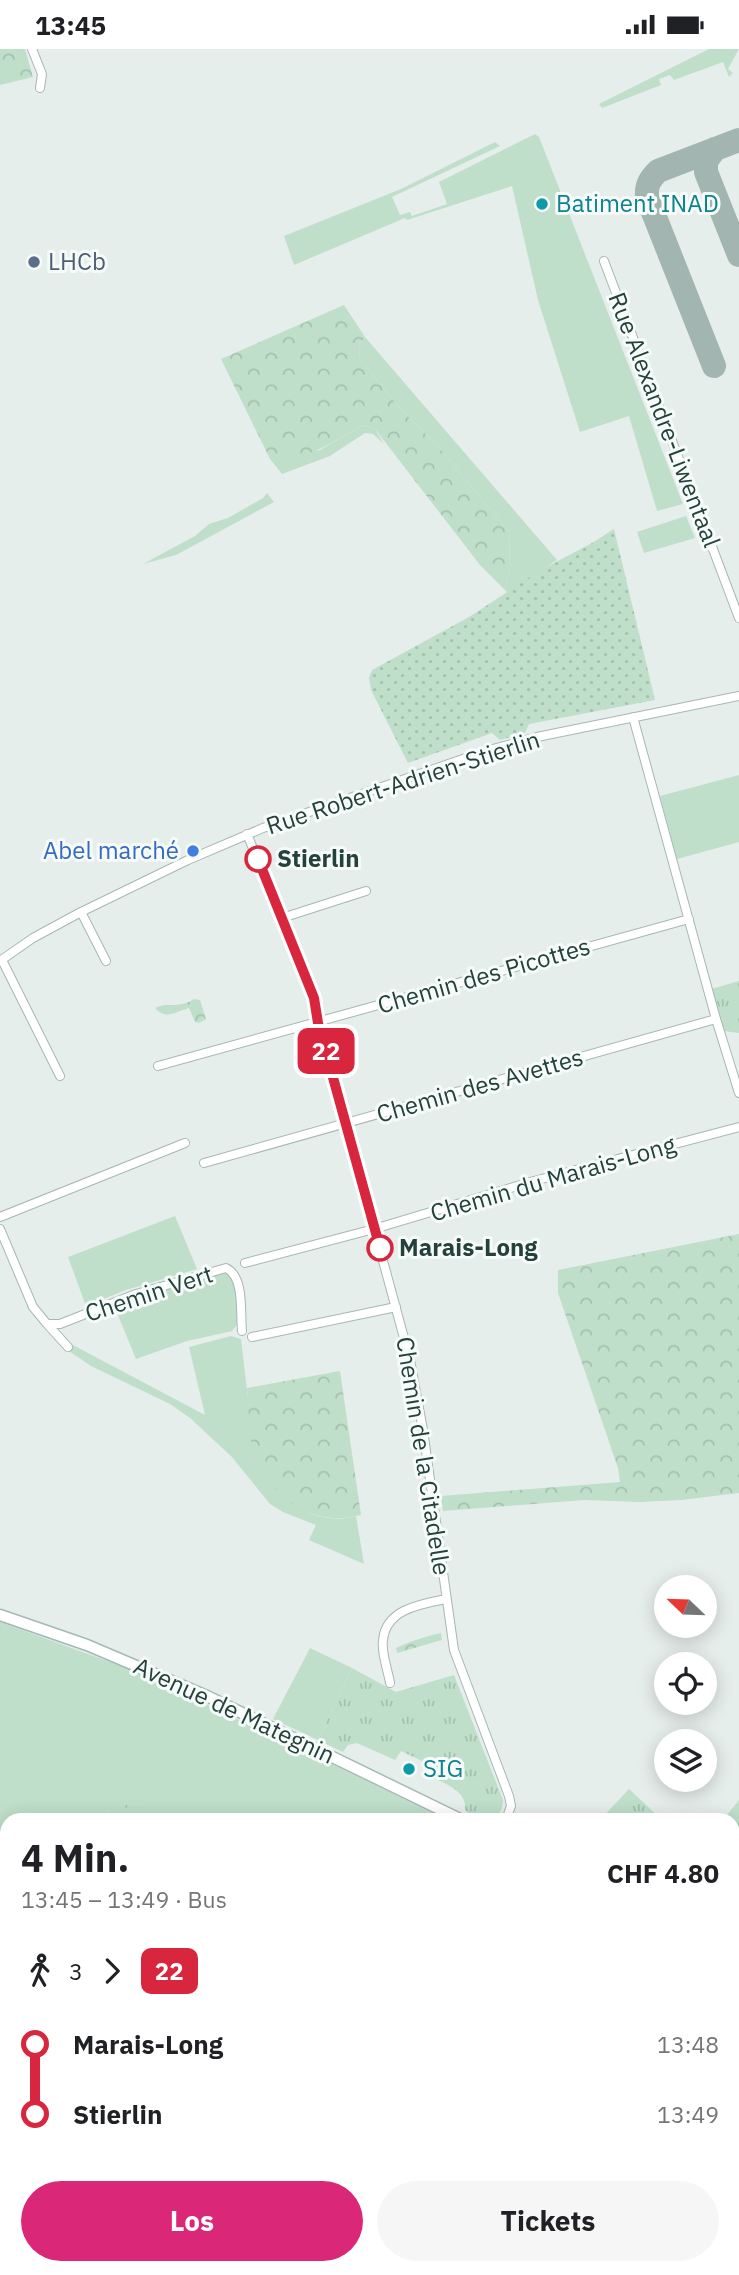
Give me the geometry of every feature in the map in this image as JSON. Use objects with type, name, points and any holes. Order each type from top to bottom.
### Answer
[{"type":"main road","name":"Avenue de Mategnin","points":[[0,1615],[87,1645],[207,1696],[448,1813]]},
{"type":"street","points":[[32,49],[41,74],[40,88]]},
{"type":"street","name":"Rue Alexandre-Liwentaal","points":[[604,261],[739,618]]},
{"type":"street","name":"Rue Robert-Adrien-Stierlin","points":[[60,1076],[1,961],[81,912],[247,834],[489,750],[739,696]]},
{"type":"street","points":[[633,717],[716,1020],[739,1093]]},
{"type":"street","name":"Chemin de la Citadelle","points":[[247,834],[314,998],[318,1023],[396,1307],[418,1398],[457,1659],[509,1795],[508,1813]]},
{"type":"street","points":[[282,918],[366,891]]},
{"type":"street","points":[[81,912],[106,961]]},
{"type":"street","name":"Chemin des Picottes","points":[[158,1066],[689,919]]},
{"type":"street","name":"Chemin des Avettes","points":[[204,1163],[716,1020]]},
{"type":"street","name":"Chemin du Marais-Long","points":[[245,1263],[739,1127]]},
{"type":"street","points":[[0,1217],[185,1143]]},
{"type":"street","name":"Chemin Vert","points":[[0,1229],[33,1307],[68,1347]]},
{"type":"street","name":"Chemin Vert","points":[[47,1324],[60,1324],[136,1294],[226,1268],[232,1271],[237,1279],[242,1331]]},
{"type":"street","points":[[252,1337],[396,1307]]},
{"type":"street","name":"Chemin de la Citadelle","points":[[390,1683],[382,1643],[391,1619],[412,1607],[446,1599]]},
{"type":"green space","points":[[0,49],[25,49],[33,77],[0,85]]},
{"type":"green space","points":[[709,49],[739,49],[728,69],[733,73],[729,77],[723,62],[674,80],[670,75],[659,79],[661,85],[602,108],[599,104]]},
{"type":"green space","points":[[535,134],[539,137],[683,504],[657,511],[629,416],[580,432],[538,300],[512,186],[407,220],[405,218],[294,265],[284,236],[401,189],[495,142],[500,146],[392,197],[400,215],[410,212],[412,216],[447,204],[439,182]]},
{"type":"green space","points":[[344,305],[365,337],[359,345],[360,359],[509,532],[510,568],[505,590],[480,565],[375,429],[363,425],[307,454],[270,459],[221,359]]},
{"type":"green space","points":[[365,337],[557,560],[508,593],[505,590],[510,568],[509,532],[360,359],[359,345]]},
{"type":"green space","points":[[363,425],[375,429],[384,444],[373,434],[365,433],[330,456],[282,474],[270,459],[320,450]]},
{"type":"green space","points":[[267,493],[274,502],[176,555],[143,564],[195,536],[209,524],[228,518],[263,498]]},
{"type":"green space","points":[[686,516],[695,538],[644,553],[637,532]]},
{"type":"green space","points":[[614,529],[655,700],[529,724],[525,733],[500,740],[492,733],[408,763],[371,690],[369,678],[372,670],[469,617],[541,570]]},
{"type":"green space","points":[[739,775],[739,842],[677,859],[660,796]]},
{"type":"green space","points":[[739,981],[739,1033],[723,1031],[711,989]]},
{"type":"green space","points":[[194,999],[200,1000],[206,1019],[199,1023],[195,1022],[189,1008],[163,1014],[155,1008],[183,1004]]},
{"type":"green space","points":[[175,1216],[197,1269],[126,1290],[86,1306],[68,1257]]},
{"type":"green space","points":[[739,1234],[739,1493],[681,1500],[584,1500],[443,1511],[441,1496],[620,1482],[618,1468],[558,1293],[558,1270]]},
{"type":"green space","points":[[222,1273],[234,1278],[239,1322],[232,1331],[187,1341],[136,1359],[115,1308],[139,1297]]},
{"type":"green space","points":[[231,1336],[241,1339],[255,1459],[263,1473],[283,1496],[309,1513],[340,1519],[356,1516],[364,1564],[309,1540],[316,1525],[270,1504],[232,1457],[190,1418],[170,1404],[91,1366],[66,1349],[71,1344],[205,1415],[189,1347]]},
{"type":"green space","points":[[340,1371],[361,1515],[336,1518],[312,1514],[291,1503],[262,1473],[253,1451],[247,1388]]},
{"type":"green space","points":[[0,1622],[135,1671],[433,1813],[132,1813],[110,1810],[106,1813],[0,1813]]},
{"type":"green space","points":[[441,1633],[442,1640],[397,1653],[396,1648]]},
{"type":"green space","points":[[310,1648],[352,1668],[318,1740],[273,1719]]},
{"type":"green space","points":[[352,1668],[396,1692],[454,1675],[503,1800],[501,1811],[468,1813],[457,1791],[423,1774],[428,1764],[401,1751],[395,1760],[357,1743],[348,1745],[343,1752],[318,1740]]},
{"type":"green space","points":[[629,1789],[655,1813],[607,1813]]},
{"type":"green space","points":[[739,1800],[739,1813],[729,1813]]},
{"type":"green space","points":[[126,1805],[143,1813],[106,1813]]},
{"type":"taxiway","points":[[714,366],[647,197],[647,189],[658,171],[739,140]]},
{"type":"taxiway","points":[[715,149],[706,161],[706,172],[739,255]]},
{"type":"bus line","name":"22","points":[[258,859],[314,998],[318,1023],[380,1248]]},
{"type":"place","name":"Batiment INAD","points":[[542,204]]},
{"type":"place","name":"LHCb","points":[[34,262]]},
{"type":"place","name":"Abel marché","points":[[193,851]]},
{"type":"place","name":"Stierlin","points":[[258,859]]},
{"type":"place","name":"Marais-Long","points":[[380,1248]]},
{"type":"place","name":"SIG","points":[[409,1769]]}]
